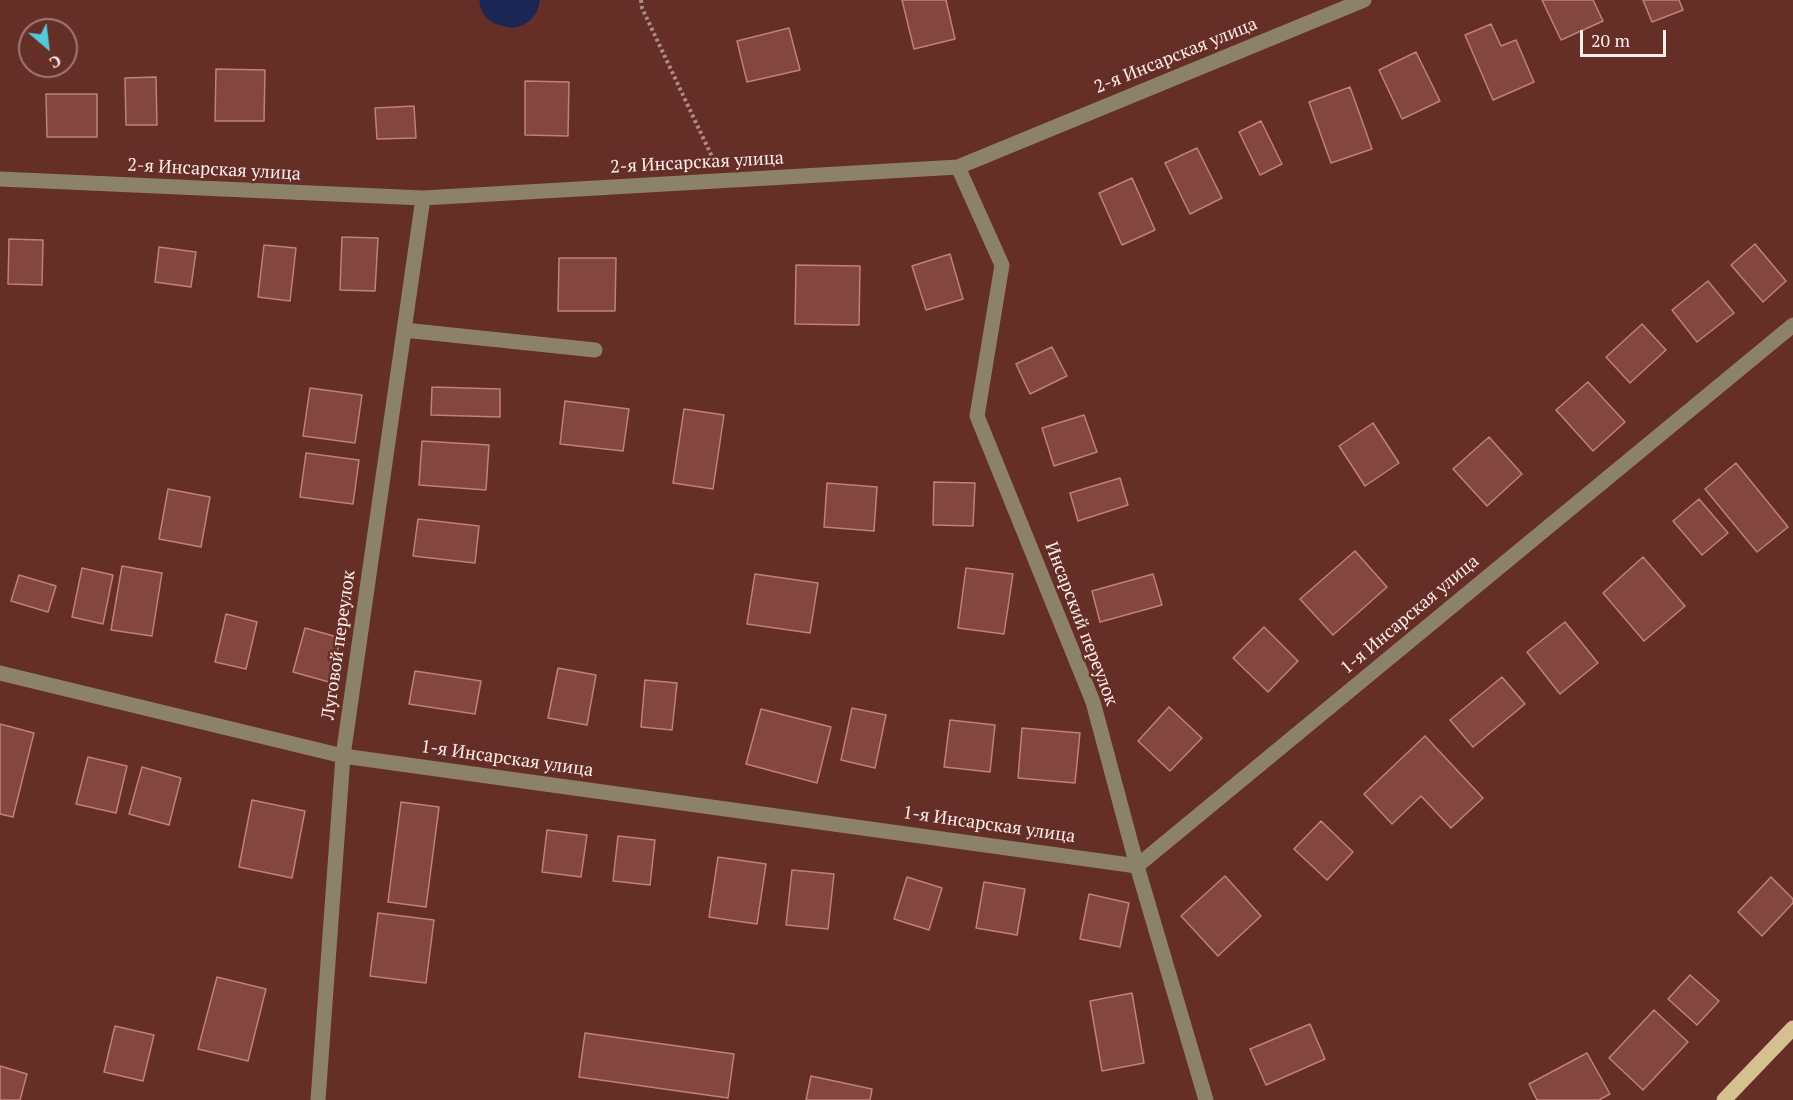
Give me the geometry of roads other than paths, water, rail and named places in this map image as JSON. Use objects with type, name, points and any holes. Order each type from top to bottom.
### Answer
[{"type":"main road","points":[[1724,1100],[1793,1028]]},
{"type":"street","name":"2-я Инсарская улица","points":[[0,179],[423,198],[958,167],[1364,0]]},
{"type":"street","name":"Инсарский переулок","points":[[958,167],[1002,265],[977,416],[1093,702],[1137,866],[1206,1100]]},
{"type":"street","name":"Луговой переулок","points":[[318,1100],[343,756],[423,198]]},
{"type":"street","name":"1-я Инсарская улица","points":[[0,673],[343,756],[1137,866],[1793,325]]},
{"type":"street","points":[[404,330],[595,350]]},
{"type":"waterway","points":[[505,0],[512,2],[514,0]]}]
